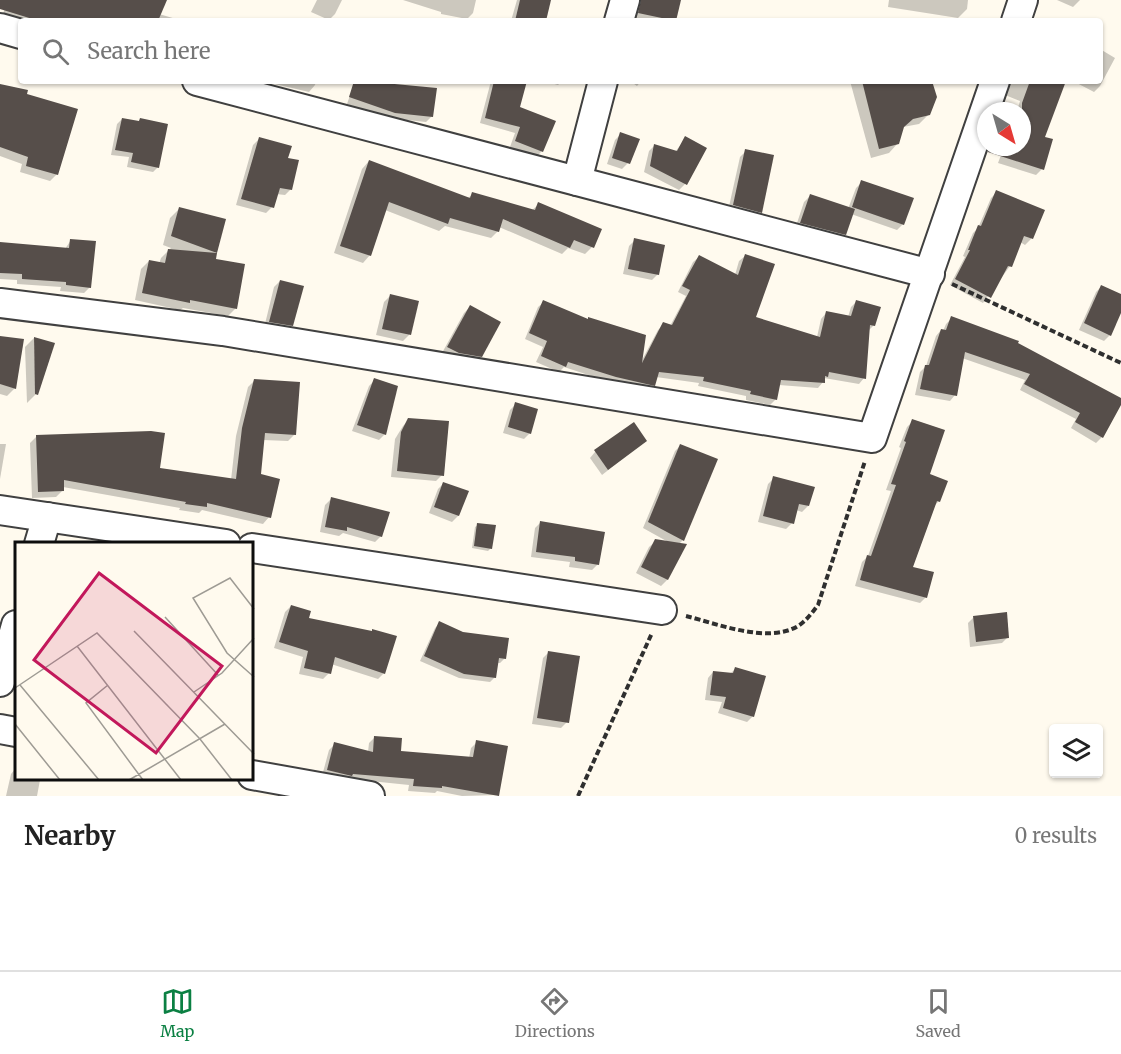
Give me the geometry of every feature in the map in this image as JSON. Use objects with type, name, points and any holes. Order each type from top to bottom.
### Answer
[{"type":"street","points":[[621,18],[625,0]]},
{"type":"street","points":[[1017,18],[1023,0]]},
{"type":"street","points":[[0,28],[18,33]]},
{"type":"street","points":[[208,84],[930,274]]},
{"type":"street","points":[[577,181],[602,84]]},
{"type":"street","points":[[0,303],[223,331],[872,438],[994,84]]},
{"type":"street","points":[[0,510],[213,542]]},
{"type":"street","points":[[40,542],[47,517]]},
{"type":"street","points":[[254,548],[662,610]]},
{"type":"street","points":[[0,682],[15,629]]},
{"type":"street","points":[[0,729],[15,732]]},
{"type":"street","points":[[254,774],[370,796]]},
{"type":"path","points":[[930,274],[1121,363]]},
{"type":"path","points":[[578,796],[662,610],[748,631],[771,634],[785,632],[807,619],[820,598],[872,438]]},
{"type":"building","points":[[0,0],[167,0],[159,18],[29,18],[0,9]]},
{"type":"building","points":[[520,0],[551,0],[547,18],[516,18]]},
{"type":"building","points":[[641,0],[681,0],[677,18],[662,18],[638,13]]},
{"type":"building","points":[[0,84],[28,90],[27,94],[78,109],[58,175],[26,166],[28,157],[0,147]]},
{"type":"building","points":[[353,84],[395,84],[437,88],[433,117],[395,113],[349,97]]},
{"type":"building","points":[[493,84],[526,84],[520,107],[556,121],[543,152],[515,141],[520,127],[485,118]]},
{"type":"building","points":[[863,84],[933,84],[937,97],[930,115],[913,119],[904,127],[899,144],[879,149]]},
{"type":"building","points":[[1029,84],[1065,84],[1045,137],[1053,139],[1044,170],[1000,156],[1031,156],[1031,102],[1022,102]]},
{"type":"building","points":[[122,118],[139,121],[140,118],[168,124],[159,168],[131,162],[133,153],[115,150]]},
{"type":"building","points":[[620,132],[640,139],[630,164],[612,158]]},
{"type":"building","points":[[685,136],[707,148],[687,185],[650,166],[654,144],[677,151]]},
{"type":"building","points":[[259,137],[292,146],[288,158],[299,160],[292,190],[280,188],[274,208],[241,199]]},
{"type":"building","points":[[745,149],[774,155],[762,213],[733,205]]},
{"type":"building","points":[[369,160],[470,198],[472,192],[535,210],[538,202],[602,229],[594,248],[574,240],[570,248],[503,219],[499,232],[450,218],[448,224],[389,202],[371,256],[340,246]]},
{"type":"building","points":[[861,180],[914,198],[904,225],[852,207]]},
{"type":"building","points":[[996,190],[1045,210],[1033,239],[1024,236],[1012,267],[1008,266],[991,298],[955,279]]},
{"type":"building","points":[[810,194],[855,209],[846,235],[800,223]]},
{"type":"building","points":[[179,207],[226,219],[217,253],[171,236]]},
{"type":"building","points":[[634,238],[665,245],[659,275],[628,269]]},
{"type":"building","points":[[70,239],[96,241],[91,288],[66,285],[66,282],[22,279],[22,274],[0,273],[0,242],[69,248]]},
{"type":"building","points":[[168,249],[217,253],[216,259],[245,264],[237,309],[190,300],[190,303],[142,293],[149,260],[165,263]]},
{"type":"building","points":[[745,254],[775,264],[756,317],[820,337],[826,311],[851,316],[856,300],[881,307],[875,326],[870,325],[866,379],[829,372],[828,377],[825,376],[825,383],[781,380],[777,400],[750,394],[751,391],[703,381],[704,377],[659,372],[655,386],[568,362],[566,367],[541,356],[547,341],[529,333],[543,300],[588,319],[588,317],[646,335],[642,363],[663,322],[672,325],[690,290],[682,286],[699,255],[738,275]]},
{"type":"building","points":[[280,280],[304,286],[293,326],[269,322]]},
{"type":"building","points":[[1101,285],[1121,294],[1121,313],[1111,336],[1084,323]]},
{"type":"building","points":[[390,294],[419,301],[411,335],[382,329]]},
{"type":"building","points":[[470,305],[501,322],[482,357],[459,353],[447,347]]},
{"type":"building","points":[[951,316],[1019,341],[1018,343],[1121,398],[1121,405],[1103,438],[1075,422],[1080,413],[1024,384],[1030,374],[965,352],[957,396],[920,389],[925,365],[929,365],[941,329],[946,330]]},
{"type":"building","points":[[0,336],[24,339],[16,389],[0,384]]},
{"type":"building","points":[[34,337],[55,343],[38,395],[35,394]]},
{"type":"building","points":[[374,378],[398,386],[386,435],[357,425]]},
{"type":"building","points":[[254,379],[300,382],[296,435],[265,433],[261,474],[280,479],[271,518],[207,503],[207,507],[185,504],[186,502],[64,480],[64,491],[38,492],[36,435],[151,431],[165,433],[160,468],[236,479],[242,428]]},
{"type":"building","points":[[515,402],[538,409],[531,434],[508,427]]},
{"type":"building","points":[[408,418],[449,421],[444,476],[397,471],[401,432]]},
{"type":"building","points":[[912,419],[945,430],[930,474],[948,481],[940,502],[937,501],[913,567],[934,572],[927,598],[860,580],[867,555],[871,556],[896,485],[891,484]]},
{"type":"building","points":[[634,422],[647,441],[608,470],[594,450]]},
{"type":"building","points":[[680,444],[718,459],[684,541],[648,522]]},
{"type":"building","points":[[773,476],[815,487],[809,506],[799,504],[794,524],[763,516]]},
{"type":"building","points":[[443,482],[469,491],[459,516],[434,507]]},
{"type":"building","points":[[331,497],[390,512],[382,537],[347,527],[347,531],[325,527]]},
{"type":"building","points":[[540,521],[605,532],[599,565],[575,561],[575,557],[536,552]]},
{"type":"building","points":[[477,523],[496,525],[492,549],[474,546]]},
{"type":"building","points":[[655,539],[687,544],[668,580],[641,567]]},
{"type":"building","points":[[291,605],[311,611],[309,618],[372,631],[372,629],[397,636],[385,674],[335,657],[331,674],[304,668],[308,651],[279,642]]},
{"type":"building","points":[[1007,612],[1009,638],[976,642],[973,616]]},
{"type":"building","points":[[439,621],[463,632],[509,638],[506,659],[499,658],[496,678],[464,674],[424,656]]},
{"type":"building","points":[[548,651],[580,656],[569,723],[537,718]]},
{"type":"building","points":[[735,667],[766,676],[754,717],[723,708],[726,697],[710,695],[713,671],[733,673]]},
{"type":"building","points":[[374,736],[402,738],[401,751],[473,757],[476,740],[508,746],[499,796],[442,786],[442,788],[413,786],[414,779],[353,774],[352,776],[327,770],[334,742],[373,752]]}]
